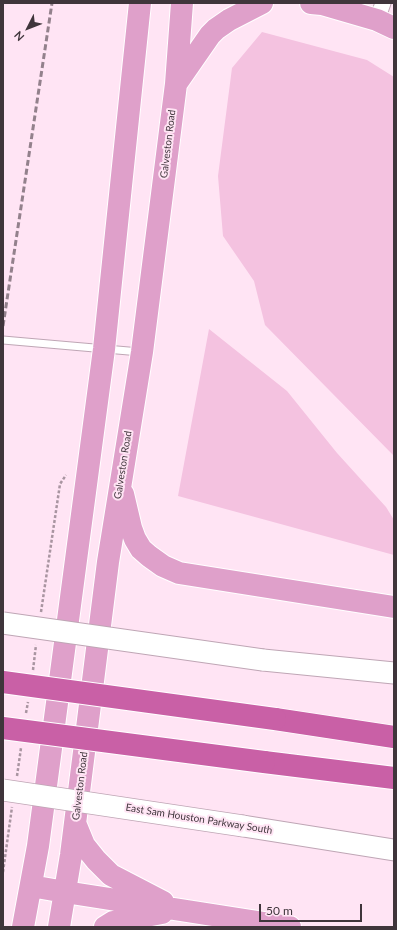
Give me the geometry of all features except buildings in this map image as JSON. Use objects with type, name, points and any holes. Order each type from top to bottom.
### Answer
[{"type":"highway","points":[[3,682],[394,737]]},
{"type":"highway","points":[[3,728],[394,778]]},
{"type":"main road","points":[[23,927],[38,846],[104,349],[140,3]]},
{"type":"main road","name":"Galveston Road","points":[[59,927],[75,823],[108,562],[142,352],[176,84],[182,3]]},
{"type":"main road","points":[[176,84],[216,28],[262,3]]},
{"type":"main road","points":[[311,3],[385,17]]},
{"type":"main road","points":[[121,482],[131,528],[135,539],[141,549],[163,566],[179,573],[394,607]]},
{"type":"main road","points":[[3,623],[264,660],[394,674]]},
{"type":"main road","name":"East Sam Houston Parkway South","points":[[3,790],[394,850]]},
{"type":"main road","points":[[75,823],[84,845],[111,875],[179,910]]},
{"type":"main road","points":[[30,886],[290,927]]},
{"type":"main road","points":[[106,927],[112,922],[179,910]]},
{"type":"lane","points":[[3,340],[142,352]]},
{"type":"shaded area","points":[[262,32],[367,60],[394,77],[394,456],[265,325],[254,281],[223,236],[218,176],[232,68]]},
{"type":"shaded area","points":[[209,329],[287,391],[337,453],[386,507],[394,520],[394,555],[178,496]]},
{"type":"railway","points":[[3,326],[52,3]]}]
